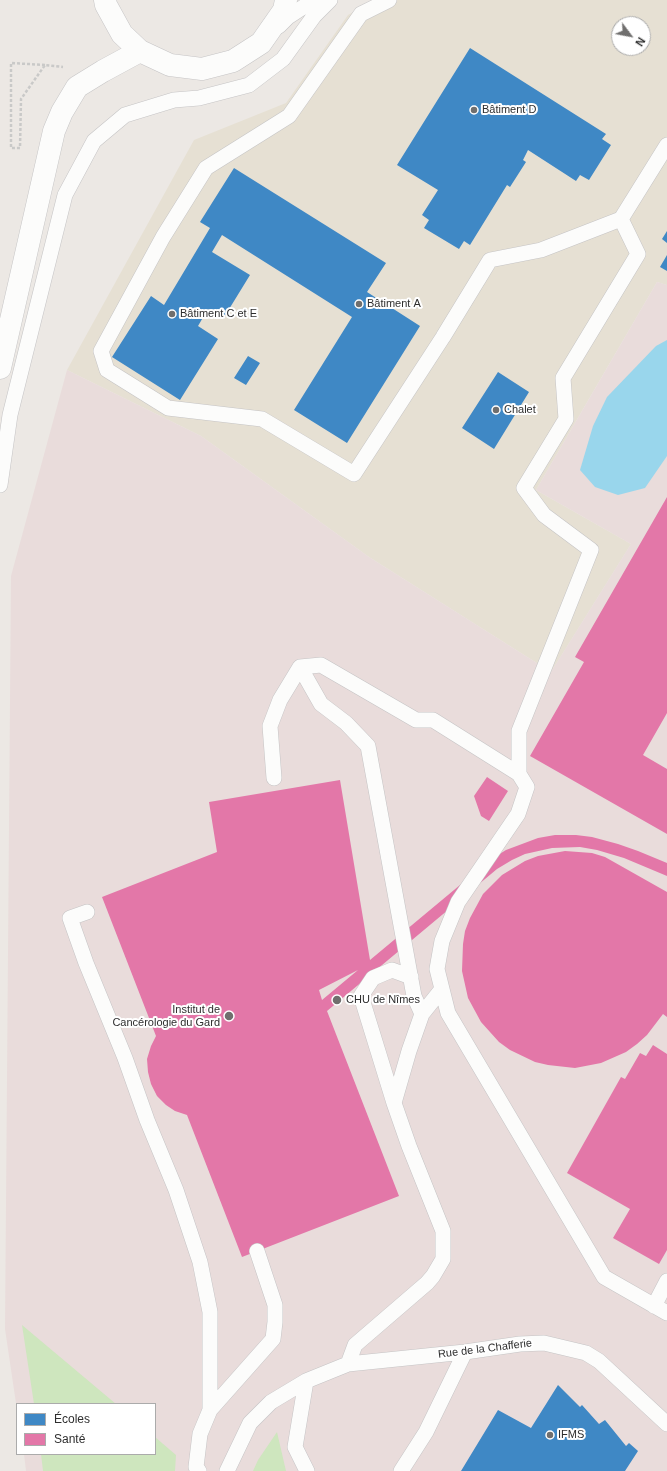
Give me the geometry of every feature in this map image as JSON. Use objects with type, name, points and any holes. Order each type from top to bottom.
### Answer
[{"type":"street","points":[[106,0],[106,5],[122,34],[140,51],[170,65],[202,69],[233,61],[261,43],[289,3]]},
{"type":"street","points":[[0,368],[54,131],[62,112],[77,87],[140,51]]},
{"type":"lane","points":[[261,43],[288,17],[314,0]]},
{"type":"lane","points":[[0,485],[10,415],[65,195],[94,141],[126,115],[174,100],[199,98],[250,85],[283,59],[314,16],[330,0]]},
{"type":"lane","points":[[388,0],[361,14],[289,116],[206,168],[163,236],[101,351],[107,370],[168,408],[262,419],[354,474],[443,337],[490,260],[541,250],[620,219],[667,145]]},
{"type":"lane","points":[[519,774],[520,731],[591,550],[544,515],[524,488],[566,419],[564,378],[638,254],[620,219]]},
{"type":"lane","points":[[300,666],[321,665],[416,720],[433,720],[519,774],[527,787],[518,814],[458,902],[442,941],[437,970],[448,1013],[604,1277],[667,1313]]},
{"type":"lane","points":[[274,778],[270,726],[280,700],[300,666]]},
{"type":"lane","points":[[300,666],[321,704],[346,724],[368,746],[414,996],[422,1014]]},
{"type":"lane","points":[[87,912],[70,918],[86,963],[176,1190],[200,1262],[210,1312],[210,1410]]},
{"type":"lane","points":[[348,1364],[355,1345],[427,1283],[443,1259],[443,1231],[409,1146],[361,996],[373,978],[392,970],[411,977]]},
{"type":"lane","points":[[394,1103],[409,1051],[422,1014],[442,989]]},
{"type":"lane","points":[[199,1471],[196,1467],[200,1434],[210,1410],[273,1339],[275,1305],[257,1251]]},
{"type":"lane","points":[[654,1306],[667,1281]]},
{"type":"lane","name":"Rue de la Chafferie","points":[[306,1381],[348,1364],[465,1352],[520,1344],[544,1343],[586,1353],[599,1361],[667,1424]]},
{"type":"lane","points":[[400,1471],[426,1432],[465,1352]]},
{"type":"lane","points":[[227,1471],[250,1423],[271,1402],[306,1381]]},
{"type":"lane","points":[[306,1381],[294,1448],[307,1471]]},
{"type":"path","points":[[45,65],[21,99],[20,148],[11,148],[11,63],[45,65],[67,67]]},
{"type":"shaded area","points":[[376,0],[667,0],[667,285],[657,282],[536,490],[631,544],[551,672],[369,557],[201,436],[67,370],[194,140],[286,103],[348,15]]},
{"type":"shaded area","name":"CHU de Nîmes","points":[[657,282],[667,285],[667,1471],[26,1471],[24,1455],[156,1455],[156,1403],[16,1403],[5,1329],[11,576],[67,370],[201,436],[369,557],[551,672],[631,544],[536,490]]},
{"type":"green space","points":[[22,1325],[115,1403],[34,1403]]},
{"type":"green space","points":[[277,1432],[286,1471],[253,1471],[258,1460]]},
{"type":"green space","points":[[156,1438],[176,1455],[175,1471],[43,1471],[41,1455],[156,1455]]},
{"type":"water","points":[[667,340],[667,456],[645,488],[618,495],[595,487],[580,470],[593,426],[607,397],[656,346]]},
{"type":"building: Écoles","points":[[470,48],[606,134],[602,139],[611,145],[589,180],[580,175],[576,181],[528,150],[523,160],[526,162],[510,187],[507,185],[470,245],[464,241],[459,249],[424,228],[429,220],[422,215],[438,190],[397,165]]},
{"type":"building: Écoles","name":"Bâtiment A","points":[[234,168],[386,263],[367,292],[420,326],[347,443],[294,410],[352,317],[222,235],[212,252],[250,275],[223,319],[208,309],[198,326],[218,339],[180,400],[112,357],[151,296],[164,305],[210,228],[200,222]]},
{"type":"building: Écoles","points":[[667,231],[667,243],[662,239]]},
{"type":"building: Écoles","points":[[667,255],[667,271],[660,267]]},
{"type":"building: Écoles","points":[[248,356],[260,363],[246,385],[234,378]]},
{"type":"building: Écoles","name":"Chalet","points":[[498,372],[529,392],[494,449],[462,428]]},
{"type":"building: Écoles","name":"IFMS","points":[[558,1385],[580,1407],[582,1405],[599,1424],[605,1420],[626,1446],[629,1443],[638,1451],[625,1471],[461,1471],[498,1410],[531,1428]]},
{"type":"building: Santé","points":[[667,497],[667,713],[643,755],[667,769],[667,834],[530,756],[584,662],[575,657]]},
{"type":"building: Santé","points":[[487,777],[508,791],[489,821],[481,816],[474,796]]},
{"type":"building: Santé","name":"Institut de Cancérologie du Gard","points":[[340,780],[370,960],[490,860],[506,850],[538,838],[555,835],[576,835],[592,837],[618,844],[667,863],[667,876],[624,858],[597,850],[580,847],[552,848],[525,854],[497,869],[327,1011],[399,1196],[242,1257],[187,1115],[175,1111],[166,1105],[157,1096],[151,1084],[147,1059],[156,1036],[102,897],[217,852],[209,802]],"holes":[[[358,970],[322,1000],[319,990]]]},
{"type":"building: Santé","points":[[565,851],[592,853],[605,857],[667,892],[667,1017],[663,1014],[647,1035],[626,1052],[601,1063],[575,1068],[535,1062],[510,1050],[499,1042],[481,1022],[468,998],[462,971],[465,931],[483,894],[502,875],[525,861],[538,856]]},
{"type":"building: Santé","points":[[653,1045],[667,1054],[667,1250],[659,1264],[613,1238],[630,1209],[567,1173],[621,1077],[625,1079],[640,1053],[646,1056]]},
{"type":"place","name":"Bâtiment D","points":[[474,110]]},
{"type":"place","name":"Bâtiment A","points":[[359,304]]},
{"type":"place","name":"Bâtiment C et E","points":[[172,314]]},
{"type":"place","name":"Chalet","points":[[496,410]]},
{"type":"place","name":"CHU de Nîmes","points":[[337,1000]]},
{"type":"place","name":"Institut de Cancérologie du Gard","points":[[229,1016]]},
{"type":"place","name":"IFMS","points":[[550,1435]]}]
